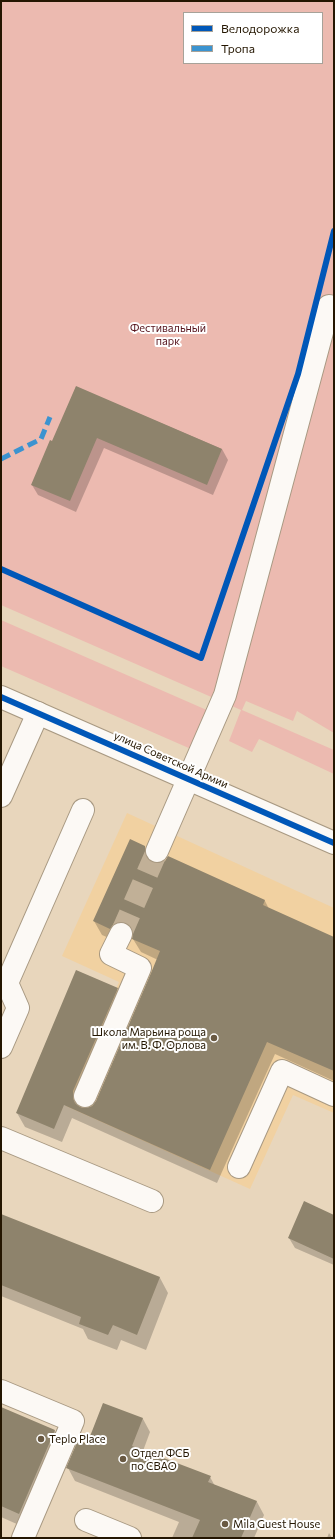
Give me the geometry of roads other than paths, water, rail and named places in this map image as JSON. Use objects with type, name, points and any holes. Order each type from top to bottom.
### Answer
[{"type":"main road","points":[[157,851],[190,779],[225,695],[329,306]]},
{"type":"main road","name":"улица Советской Армии","points":[[1,696],[334,843]]},
{"type":"main road","points":[[1,796],[38,713]]},
{"type":"main road","points":[[1,1048],[18,1008],[4,981],[83,810]]},
{"type":"main road","points":[[85,1096],[140,968],[111,954],[120,934]]},
{"type":"main road","points":[[239,1167],[282,1072],[334,1095]]},
{"type":"main road","points":[[1,1138],[152,1201]]},
{"type":"main road","points":[[1,1391],[73,1421],[23,1538]]},
{"type":"main road","points":[[86,1520],[130,1538]]},
{"type":"tunnel","points":[[121,934],[157,851]]},
{"type":"place","name":"Школа Марьина роща им. В. Ф. Орлова","points":[[214,1038]]},
{"type":"place","name":"Teplo Place","points":[[41,1439]]},
{"type":"place","name":"Отдел ФСБ по СВАО","points":[[123,1459]]},
{"type":"place","name":"Mila Guest House","points":[[225,1524]]},
{"type":"park label","name":"Фестивальный парк","points":[[168,334]]}]
